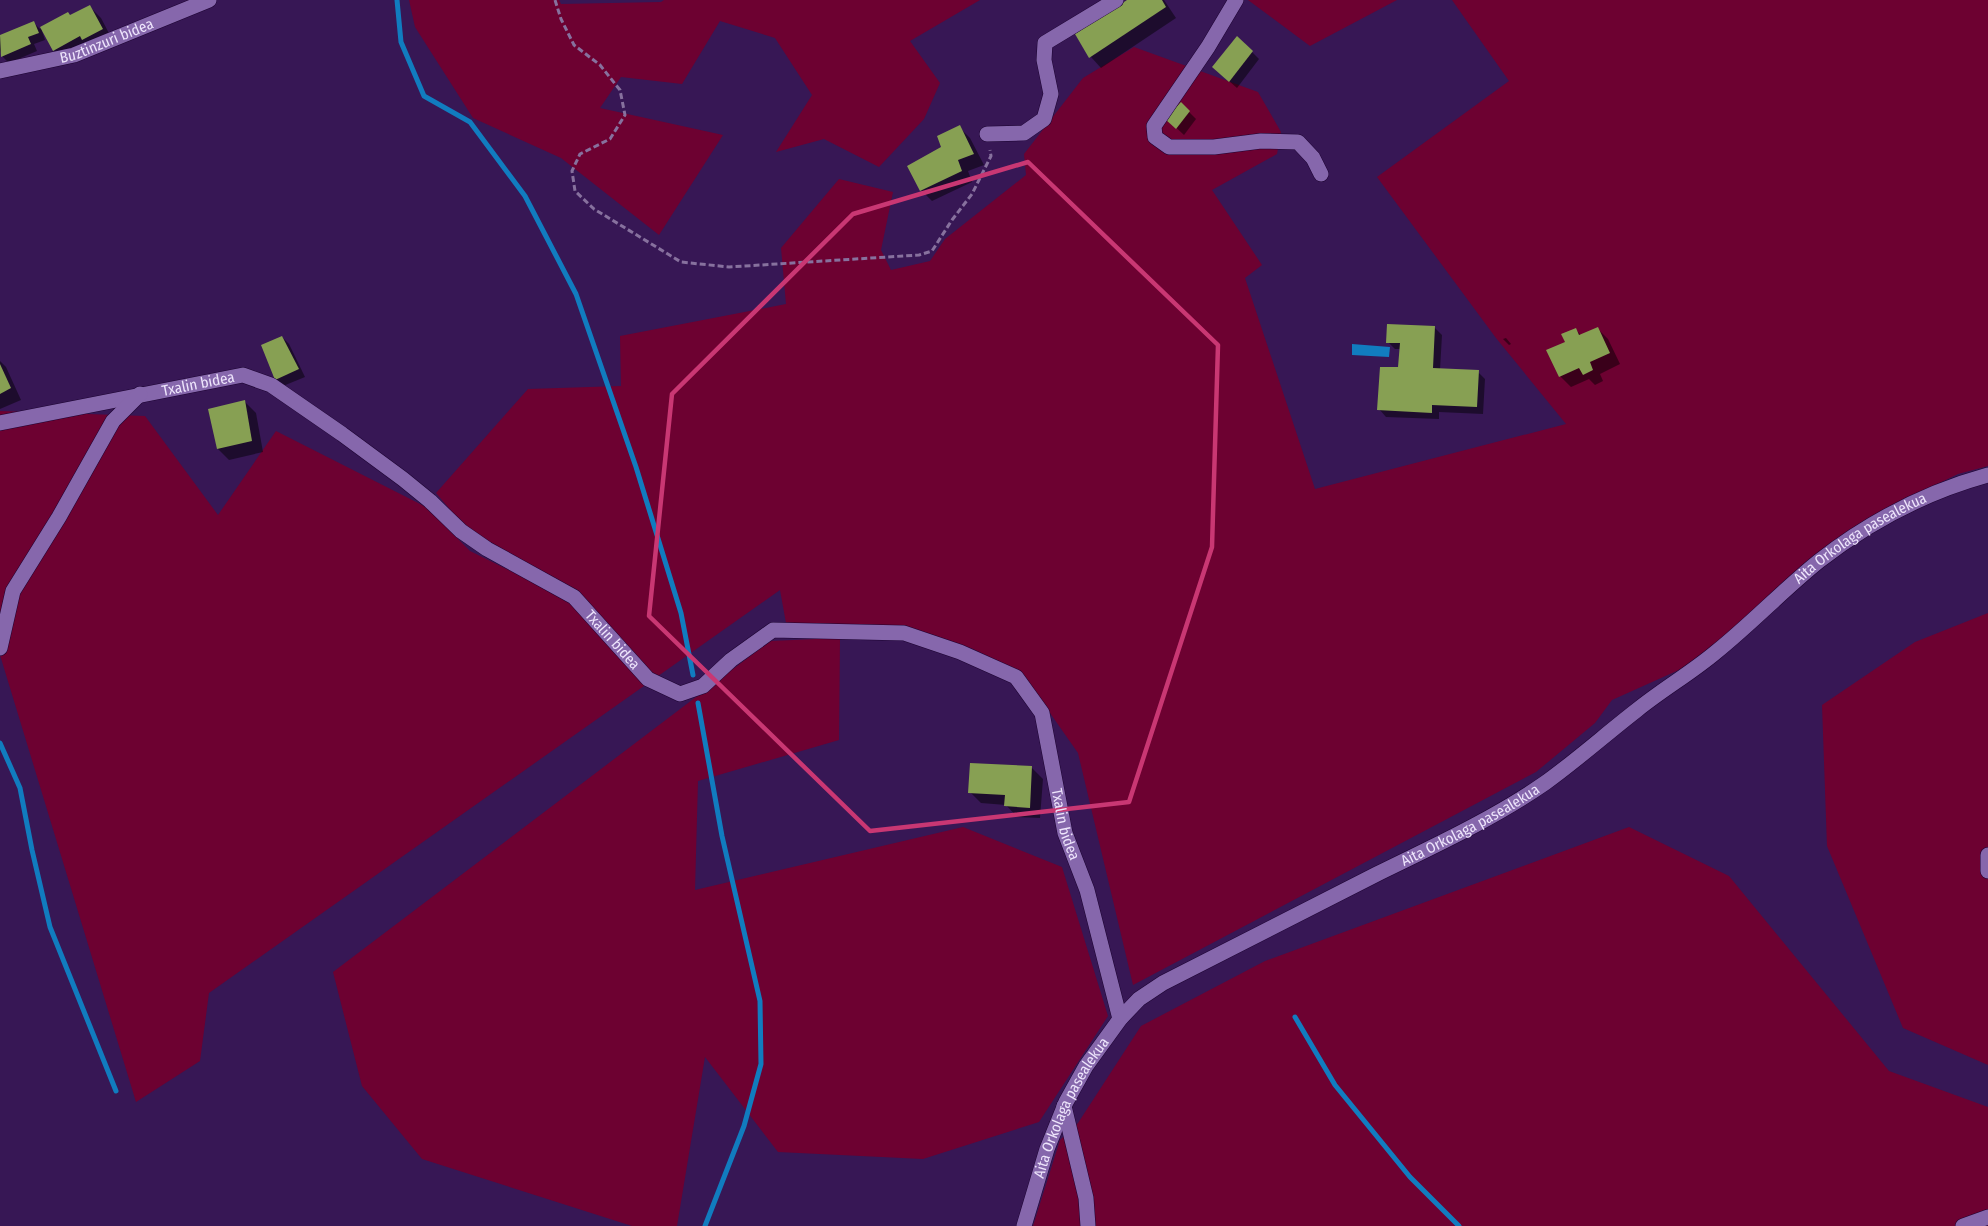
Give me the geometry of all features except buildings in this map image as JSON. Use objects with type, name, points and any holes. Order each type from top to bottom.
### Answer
[{"type":"street","name":"Buztinzuri bidea","points":[[0,71],[74,55],[209,0]]},
{"type":"street","points":[[987,134],[1024,133],[1044,119],[1051,94],[1044,60],[1045,43],[1116,0]]},
{"type":"street","points":[[1236,0],[1208,47],[1154,126],[1155,137],[1169,147],[1214,147],[1261,141],[1298,142],[1313,158],[1321,174]]},
{"type":"street","name":"Txalin bidea","points":[[0,423],[243,375],[271,385],[403,479],[461,531],[487,549],[574,597],[648,679],[680,694],[703,686],[731,660],[773,630],[904,633],[960,652],[1016,676],[1042,713],[1065,833],[1087,890],[1120,1019]]},
{"type":"street","points":[[0,648],[13,591],[59,517],[113,421],[140,394]]},
{"type":"street","name":"Aita Orkolaga pasealekua","points":[[1024,1226],[1047,1149],[1064,1106],[1086,1066],[1120,1019],[1139,999],[1163,983],[1434,845],[1542,785],[1639,708],[1715,654],[1817,563],[1844,543],[1881,519],[1912,503],[1988,475]]},
{"type":"street","points":[[1988,855],[1988,871]]},
{"type":"street","points":[[1064,1106],[1086,1198],[1088,1226]]},
{"type":"street","points":[[1964,1226],[1988,1217]]},
{"type":"path","points":[[555,0],[561,19],[574,45],[600,65],[620,90],[625,115],[610,139],[580,154],[572,171],[575,190],[594,209],[681,262],[729,267],[919,255],[933,251],[952,220],[972,194],[991,156],[987,134]]},
{"type":"highlighted area","points":[[1028,162],[1218,345],[1212,547],[1129,802],[870,831],[649,616],[672,394],[853,214]]},
{"type":"shaded area","points":[[409,0],[559,0],[561,4],[661,2],[664,0],[980,0],[910,41],[940,83],[924,119],[879,167],[824,139],[776,152],[812,95],[775,38],[720,21],[682,84],[621,77],[600,108],[723,135],[659,235],[561,158],[473,118],[415,27]]},
{"type":"shaded area","points":[[1248,0],[1397,0],[1310,46]]},
{"type":"shaded area","points":[[1452,0],[1988,0],[1988,466],[1958,474],[1880,512],[1770,598],[1690,665],[1612,700],[1595,723],[1536,772],[1133,985],[1078,753],[1022,673],[973,649],[909,628],[786,623],[780,590],[209,993],[200,1061],[136,1102],[0,655],[0,411],[145,416],[218,515],[276,431],[426,507],[470,551],[549,590],[553,577],[502,553],[464,526],[436,493],[528,389],[621,386],[620,336],[786,304],[781,248],[839,179],[893,192],[881,250],[891,270],[930,261],[945,239],[1026,175],[1024,154],[1083,78],[1134,47],[1258,92],[1281,132],[1277,154],[1212,190],[1262,265],[1245,278],[1315,489],[1566,424],[1496,338],[1377,177],[1509,81]]},
{"type":"shaded area","points":[[1988,613],[1988,1065],[1903,1028],[1827,846],[1822,705],[1915,642]]},
{"type":"shaded area","points":[[840,638],[839,740],[698,781],[695,890],[963,827],[1062,867],[1108,1016],[1039,1122],[923,1159],[778,1152],[705,1057],[677,1226],[632,1226],[422,1159],[362,1086],[333,972],[770,641]]},
{"type":"shaded area","points":[[1629,827],[1729,876],[1889,1071],[1988,1107],[1988,1226],[1033,1226],[1060,1140],[1078,1123],[1141,1026],[1265,961]]},
{"type":"water","points":[[1352,344],[1390,347],[1389,357],[1352,355]]},
{"type":"waterway","points":[[397,0],[401,42],[424,96],[470,122],[525,196],[576,294],[636,467],[681,613],[693,675]]},
{"type":"waterway","points":[[698,703],[722,836],[760,1001],[761,1064],[744,1126],[705,1226]]},
{"type":"waterway","points":[[0,743],[20,788],[50,927],[116,1091]]},
{"type":"waterway","points":[[1295,1017],[1335,1085],[1410,1177],[1459,1226]]}]
